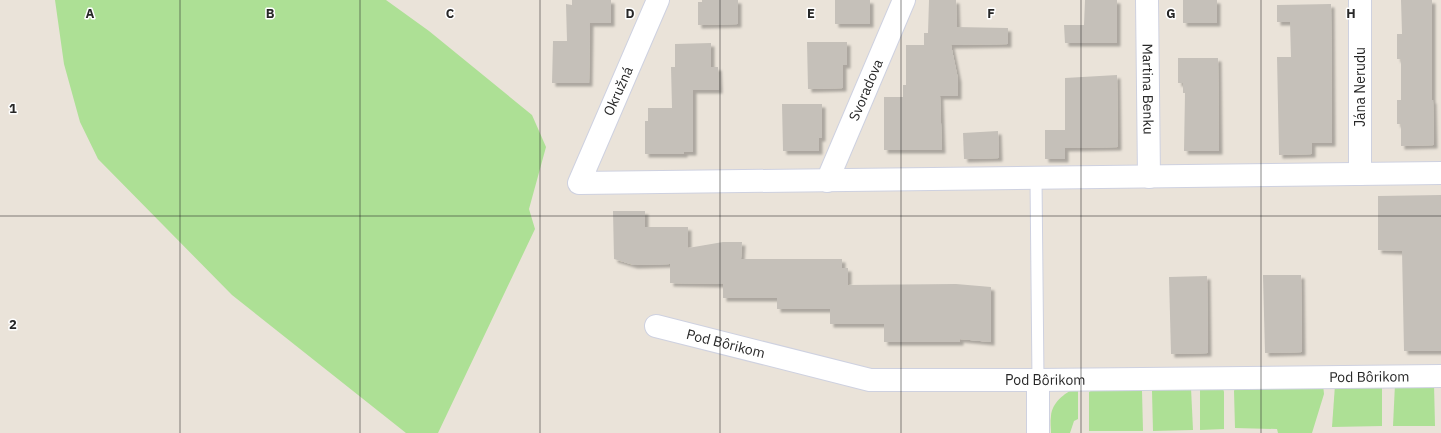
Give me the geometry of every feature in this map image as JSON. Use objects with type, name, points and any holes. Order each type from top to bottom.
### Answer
[{"type":"street","name":"Okružná","points":[[658,0],[579,183],[827,180]]},
{"type":"street","name":"Svoradova","points":[[827,180],[904,0]]},
{"type":"street","name":"Martina Benku","points":[[1147,0],[1149,177]]},
{"type":"street","name":"Jána Nerudu","points":[[1360,0],[1360,174]]},
{"type":"street","points":[[827,180],[1036,179],[1441,173]]},
{"type":"street","name":"Pod Bôrikom","points":[[656,326],[870,380],[1441,376]]},
{"type":"street","points":[[1038,380],[1038,433]]},
{"type":"lane","points":[[1036,179],[1038,380]]},
{"type":"green space","points":[[55,0],[386,0],[429,31],[532,115],[546,147],[529,209],[535,229],[438,433],[406,433],[232,295],[98,159],[80,122],[64,64]]},
{"type":"green space","points":[[1323,384],[1324,394],[1312,433],[1278,433],[1277,429],[1235,428],[1234,391],[1236,385]]},
{"type":"green space","points":[[1395,384],[1434,384],[1435,426],[1393,426]]},
{"type":"green space","points":[[1222,385],[1224,392],[1224,429],[1200,430],[1200,389]]},
{"type":"green space","points":[[1335,385],[1382,385],[1382,426],[1332,427]]},
{"type":"green space","points":[[1158,386],[1191,388],[1193,430],[1153,431],[1152,391]]},
{"type":"green space","points":[[1139,387],[1142,391],[1143,431],[1089,431],[1089,392],[1096,388]]},
{"type":"green space","points":[[1076,388],[1078,391],[1078,419],[1074,421],[1070,433],[1051,433],[1052,411],[1056,403],[1067,393]]},
{"type":"building","points":[[572,0],[611,0],[611,23],[590,23],[589,83],[552,83],[553,41],[567,41],[566,4],[572,5]]},
{"type":"building","points":[[702,0],[738,0],[738,24],[698,25],[698,2],[702,2]]},
{"type":"building","points":[[835,0],[870,0],[870,24],[835,24]]},
{"type":"building","points":[[929,0],[956,0],[957,27],[1008,28],[1008,44],[951,45],[958,79],[958,96],[940,96],[942,150],[884,150],[884,97],[903,97],[903,85],[906,85],[906,45],[924,45],[924,33],[928,33]]},
{"type":"building","points":[[1085,0],[1117,0],[1117,43],[1065,43],[1064,25],[1084,25]]},
{"type":"building","points":[[1183,0],[1217,0],[1217,23],[1183,23]]},
{"type":"building","points":[[1401,0],[1432,0],[1432,100],[1434,145],[1401,146],[1401,124],[1397,124],[1397,100],[1401,100],[1401,59],[1397,59],[1397,34],[1402,34]]},
{"type":"building","points":[[1331,4],[1332,143],[1312,143],[1312,154],[1279,155],[1277,57],[1291,57],[1290,22],[1277,22],[1277,5]]},
{"type":"building","points":[[807,42],[847,42],[847,65],[843,65],[843,88],[808,89]]},
{"type":"building","points":[[711,43],[711,67],[718,67],[719,90],[693,90],[693,152],[684,152],[684,154],[645,154],[645,121],[648,121],[648,108],[672,108],[671,67],[675,67],[675,44]]},
{"type":"building","points":[[1178,58],[1218,58],[1219,151],[1184,151],[1185,93],[1183,93],[1183,83],[1178,83]]},
{"type":"building","points":[[1117,75],[1118,147],[1065,148],[1065,159],[1045,159],[1045,130],[1065,130],[1065,78]]},
{"type":"building","points":[[782,104],[822,104],[822,138],[819,138],[819,151],[783,151]]},
{"type":"building","points":[[998,131],[999,158],[964,159],[963,133]]},
{"type":"building","points":[[1441,195],[1441,351],[1404,351],[1402,251],[1378,250],[1378,196]]},
{"type":"building","points":[[613,211],[645,211],[645,227],[688,227],[688,248],[723,242],[742,242],[741,259],[842,259],[842,268],[848,268],[848,285],[956,284],[991,287],[991,342],[960,339],[960,342],[884,342],[884,324],[830,324],[830,309],[777,309],[777,298],[723,298],[723,284],[670,283],[670,264],[634,265],[614,259]]},
{"type":"building","points":[[1263,275],[1301,275],[1302,352],[1265,353]]},
{"type":"building","points":[[1207,276],[1208,353],[1171,354],[1169,277]]}]
